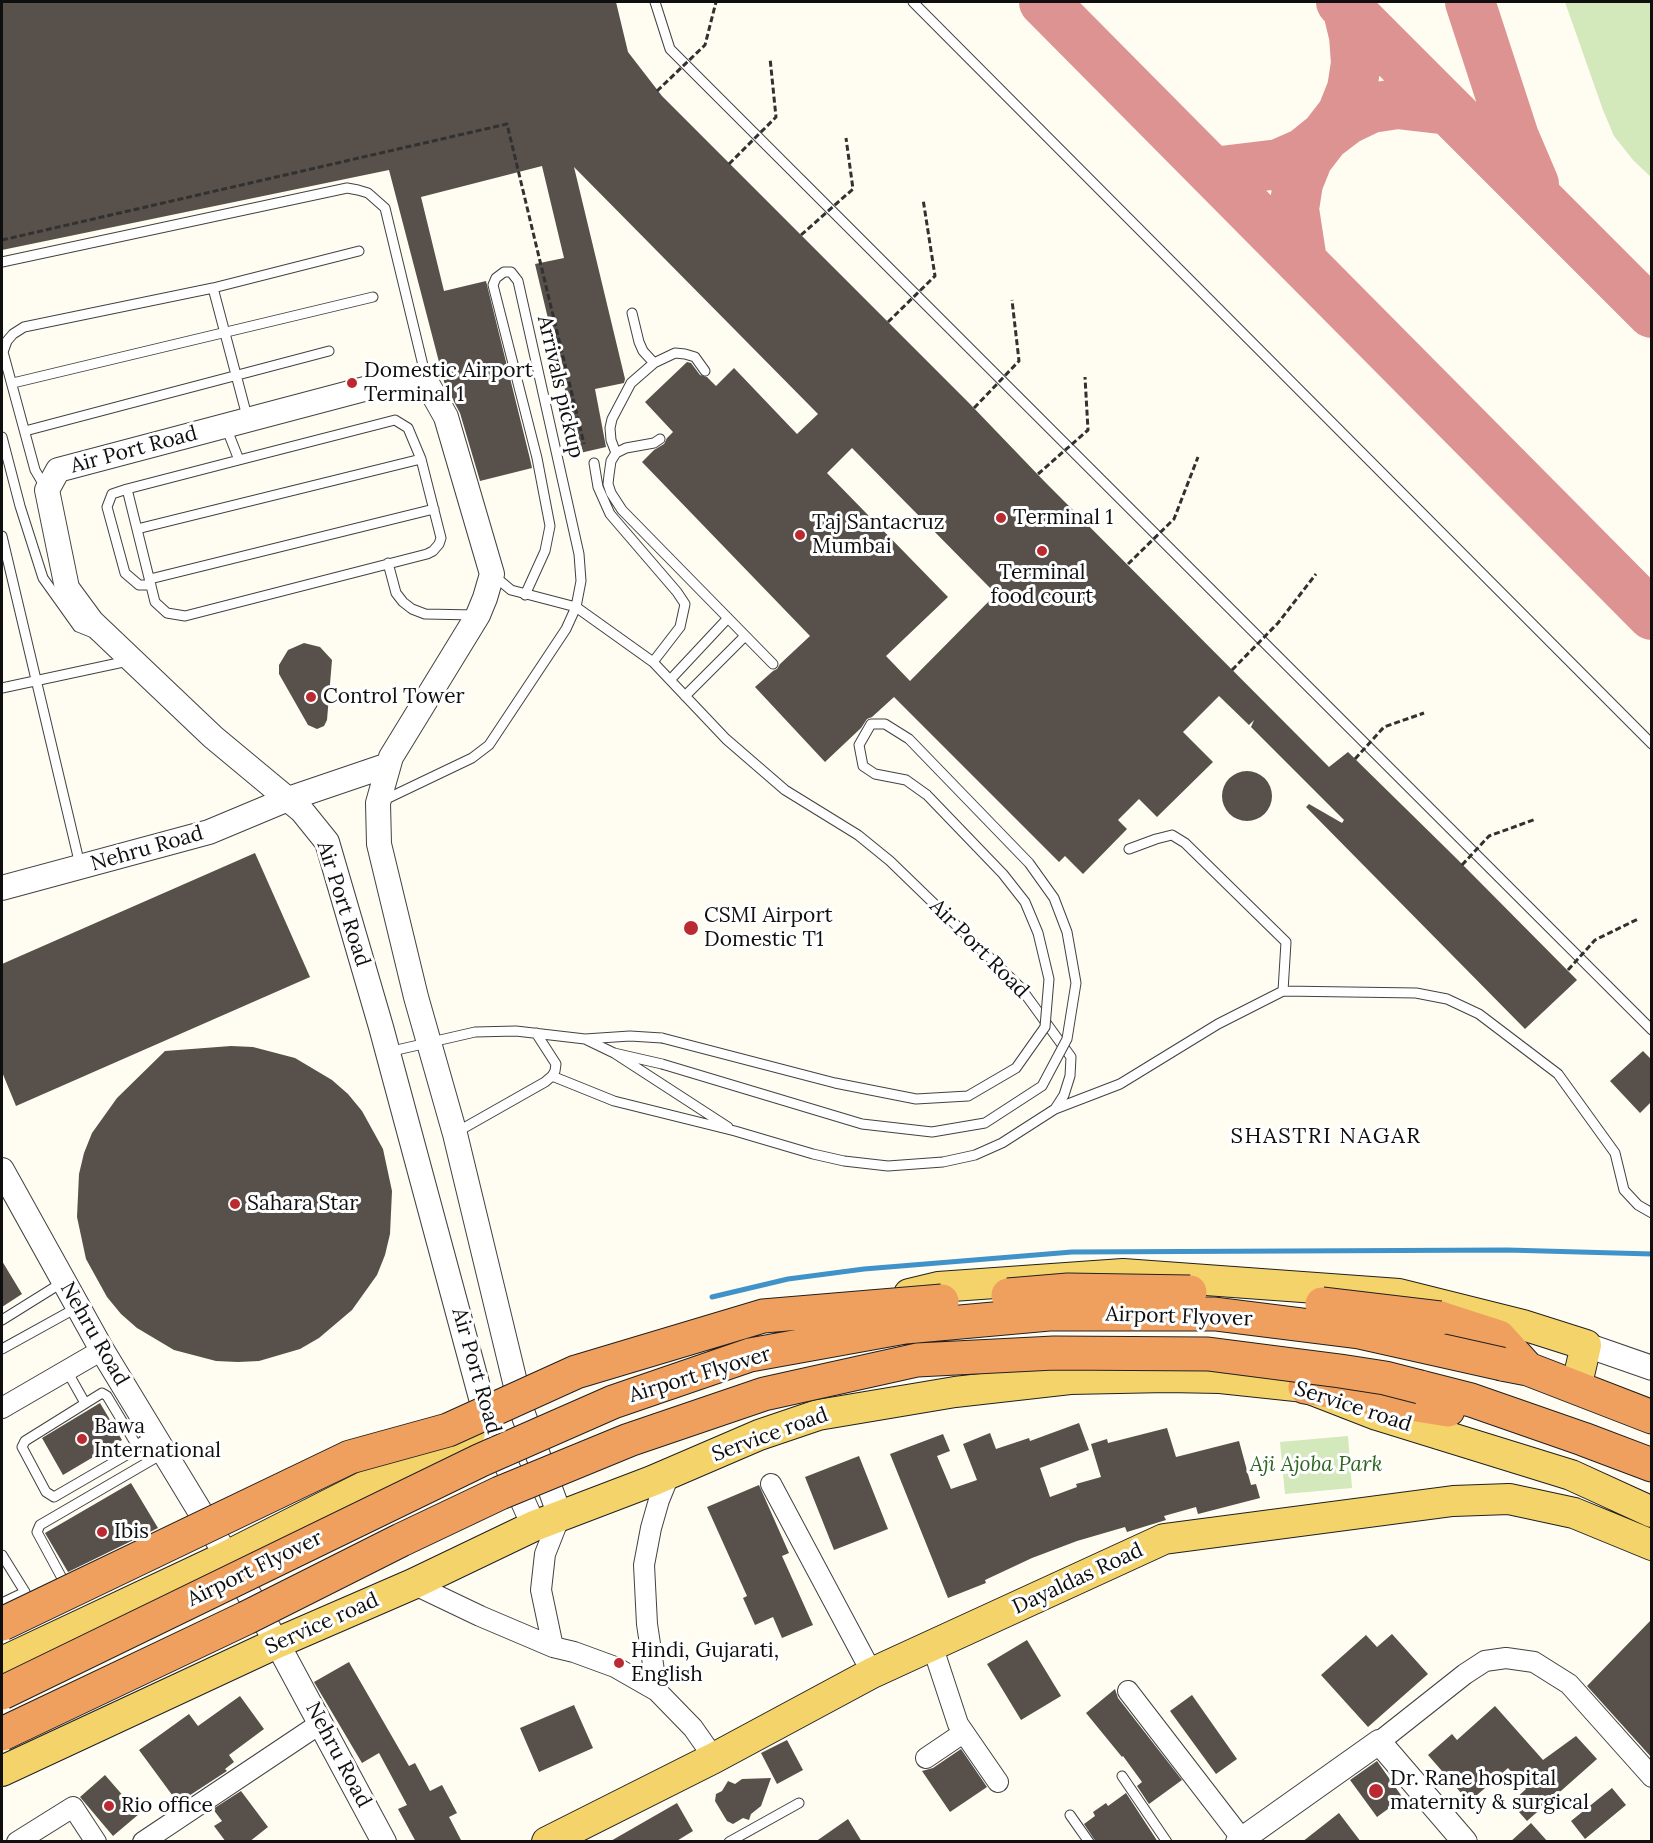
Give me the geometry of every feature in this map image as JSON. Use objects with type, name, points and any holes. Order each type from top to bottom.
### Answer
[{"type":"highway","points":[[2,1624],[350,1457],[448,1430],[576,1372],[763,1316],[1068,1290],[1197,1293],[1276,1299],[1440,1318],[1499,1337],[1515,1367]]},
{"type":"highway","name":"Airport Flyover","points":[[2,1693],[481,1460],[613,1402],[750,1355],[904,1327],[1049,1314],[1215,1314],[1359,1332],[1515,1367],[1652,1417]]},
{"type":"highway","name":"Airport Flyover","points":[[2,1734],[246,1618],[500,1493],[629,1440],[764,1394],[917,1360],[1054,1353],[1208,1354],[1340,1371],[1385,1378],[1471,1400],[1652,1465]]},
{"type":"highway","points":[[1305,1387],[1446,1411],[1471,1400]]},
{"type":"main road","points":[[2,1662],[227,1556],[488,1424],[609,1371],[750,1329],[938,1287],[1123,1274],[1399,1294],[1522,1325],[1586,1345],[1576,1388]]},
{"type":"main road","name":"Service road","points":[[2,1772],[277,1643],[413,1584],[547,1521],[759,1435],[818,1415],[955,1392],[1070,1379],[1167,1377],[1220,1378],[1305,1387],[1377,1415],[1571,1475],[1652,1512]]},
{"type":"main road","name":"Dayaldas Road","points":[[547,1842],[714,1758],[872,1673],[1164,1539],[1453,1502],[1509,1499],[1574,1513],[1652,1545]]},
{"type":"main road","points":[[86,1623],[129,1712]]},
{"type":"street","name":"Air Port Road","points":[[428,385],[406,378],[58,470],[47,490],[67,588],[92,621],[213,737],[302,811],[327,842],[388,1052],[488,1424],[547,1521]]},
{"type":"street","points":[[428,385],[446,417],[492,574]]},
{"type":"street","name":"Air Port Road","points":[[492,574],[478,615],[391,757],[378,802],[379,844],[416,997],[455,1134],[547,1521]]},
{"type":"street","name":"Nehru Road","points":[[2,888],[209,832],[288,799],[388,765]]},
{"type":"street","name":"Nehru Road","points":[[2,1170],[152,1445],[195,1515],[227,1556],[321,1723],[384,1842]]},
{"type":"street","points":[[1586,1345],[1652,1368]]},
{"type":"street","points":[[2,1408],[102,1350]]},
{"type":"street","points":[[657,1691],[647,1624],[644,1565],[656,1509],[670,1473]]},
{"type":"street","points":[[771,1484],[872,1673]]},
{"type":"street","points":[[547,1521],[541,1590],[553,1647]]},
{"type":"street","points":[[413,1584],[553,1647],[615,1667],[657,1691],[693,1728],[714,1758]]},
{"type":"street","points":[[932,1646],[958,1724],[998,1782]]},
{"type":"street","points":[[1128,1690],[1240,1840],[1378,1742],[1485,1661],[1506,1658],[1534,1662],[1569,1684],[1652,1777]]},
{"type":"street","points":[[143,1842],[321,1723]]},
{"type":"street","points":[[926,1758],[963,1733]]},
{"type":"street","points":[[1378,1742],[1465,1842]]},
{"type":"street","points":[[16,1842],[73,1808],[96,1842]]},
{"type":"lane","points":[[655,2],[670,49],[1652,1030]]},
{"type":"lane","points":[[913,2],[1652,744]]},
{"type":"lane","points":[[2,262],[346,188],[358,190],[368,193],[385,208],[428,385]]},
{"type":"lane","points":[[47,490],[35,470],[3,352],[13,334],[24,327],[213,288],[359,251]]},
{"type":"lane","name":"Arrivals pickup","points":[[378,802],[472,758],[489,745],[566,629],[576,607],[581,581],[579,554],[518,281],[511,272],[504,272],[496,278],[493,285],[537,458],[550,526],[544,551],[525,595]]},
{"type":"lane","points":[[213,288],[236,377],[239,460]]},
{"type":"lane","points":[[13,383],[373,297]]},
{"type":"lane","points":[[632,313],[639,342],[643,351],[654,363]]},
{"type":"lane","points":[[25,431],[329,351]]},
{"type":"lane","points":[[616,453],[611,440],[612,419],[631,383],[654,363],[675,353],[694,357],[705,371]]},
{"type":"lane","points":[[127,489],[151,582],[155,602],[174,616],[185,616],[433,551],[441,538],[434,509],[421,459],[408,428],[394,420],[127,489],[112,494],[107,507],[125,573],[139,585],[151,582],[434,509]]},
{"type":"lane","points":[[2,437],[20,506],[43,578],[78,627],[125,652]]},
{"type":"lane","points":[[660,439],[646,446],[626,448],[616,453],[611,461],[608,484],[617,503],[772,664]]},
{"type":"lane","points":[[137,529],[421,459]]},
{"type":"lane","points":[[594,462],[598,487],[610,514],[686,604],[680,627],[653,662]]},
{"type":"lane","points":[[2,536],[80,868]]},
{"type":"lane","points":[[388,563],[396,593],[412,609],[425,614],[478,615]]},
{"type":"lane","points":[[492,574],[511,590],[525,595]]},
{"type":"lane","name":"Air Port Road","points":[[525,595],[576,607],[653,662],[726,740],[784,790],[858,836],[890,861],[1020,987],[1071,1058],[1070,1076],[1064,1095],[1055,1109]]},
{"type":"lane","points":[[670,680],[728,618]]},
{"type":"lane","points":[[685,696],[745,636]]},
{"type":"lane","points":[[2,688],[36,681],[125,652]]},
{"type":"lane","points":[[388,1052],[476,1032],[516,1031],[585,1039],[630,1036],[662,1038],[835,1083],[916,1099],[968,1096],[1016,1068],[1045,1027],[1049,979],[1038,933],[1025,902],[1003,874],[927,795],[906,780],[875,774],[863,766],[859,745],[871,724],[885,723],[909,739],[1029,863],[1054,898],[1067,932],[1076,983],[1067,1039],[1042,1086],[985,1123],[932,1132],[862,1124],[662,1064],[614,1053]]},
{"type":"lane","points":[[1129,849],[1156,838],[1172,835],[1185,843],[1286,942],[1283,991]]},
{"type":"lane","points":[[552,1076],[614,1101],[844,1161],[888,1166],[942,1162],[975,1155],[1002,1143],[1055,1109],[1120,1084],[1218,1024],[1283,991],[1416,993],[1447,999],[1479,1014],[1558,1074],[1615,1153],[1624,1190],[1638,1205],[1652,1213]]},
{"type":"lane","points":[[455,1134],[552,1076],[556,1064],[536,1033]]},
{"type":"lane","points":[[585,1039],[614,1053],[735,1131]]},
{"type":"lane","points":[[2,1320],[64,1282]]},
{"type":"lane","points":[[2,1349],[78,1307]]},
{"type":"lane","points":[[67,1371],[85,1403]]},
{"type":"lane","points":[[100,1394],[105,1394],[152,1445],[135,1450],[56,1496],[49,1495],[22,1445],[100,1394]]},
{"type":"lane","points":[[142,1545],[76,1584],[63,1580],[37,1532],[40,1525],[152,1445]]},
{"type":"lane","points":[[2,1556],[26,1592],[2,1603]]},
{"type":"lane","points":[[1122,1776],[1167,1842]]},
{"type":"lane","points":[[729,1842],[799,1803]]},
{"type":"lane","points":[[1070,1815],[1089,1842]]},
{"type":"path","points":[[657,91],[705,45],[716,2]]},
{"type":"path","points":[[729,164],[776,117],[770,58]]},
{"type":"path","points":[[2,240],[507,124],[584,444]]},
{"type":"path","points":[[801,235],[853,189],[846,138]]},
{"type":"path","points":[[888,322],[935,276],[923,199]]},
{"type":"path","points":[[974,408],[1019,361],[1012,300]]},
{"type":"path","points":[[1038,474],[1088,430],[1085,377]]},
{"type":"path","points":[[1128,564],[1174,519],[1198,457]]},
{"type":"path","points":[[1233,670],[1278,623],[1316,574]]},
{"type":"path","points":[[1355,759],[1384,727],[1424,713]]},
{"type":"path","points":[[1462,865],[1489,836],[1536,819]]},
{"type":"path","points":[[1568,970],[1595,940],[1638,919]]},
{"type":"green space","points":[[1565,2],[1651,2],[1651,177],[1633,160],[1614,136]]},
{"type":"green space","name":"Aji Ajoba Park","points":[[1348,1436],[1352,1488],[1285,1494],[1280,1442]]},
{"type":"building","name":"Terminal 1","points":[[2,2],[616,2],[628,52],[662,96],[1329,767],[1348,752],[1577,980],[1525,1029],[1306,807],[1309,804],[1342,823],[1344,820],[1251,727],[1254,720],[1249,725],[1219,696],[1183,732],[1213,762],[1157,817],[1139,799],[1118,820],[1127,829],[1083,874],[1065,856],[1059,862],[894,697],[867,719],[861,728],[825,762],[755,687],[810,636],[642,462],[664,444],[673,432],[645,402],[687,362],[716,386],[734,368],[797,434],[818,414],[574,167],[625,379],[624,383],[595,389],[606,447],[580,453],[535,264],[564,258],[542,166],[421,197],[444,291],[486,281],[532,468],[480,481],[460,413],[445,385],[389,170],[2,250]],"holes":[[[852,448],[996,594],[910,681],[886,656],[948,597],[827,473]]]},
{"type":"building","name":"Control Tower","points":[[304,643],[320,647],[332,660],[327,720],[324,726],[317,729],[308,725],[279,674],[279,665],[288,650]]},
{"type":"building","points":[[1242,771],[1252,771],[1265,778],[1272,791],[1272,801],[1265,814],[1252,821],[1242,821],[1233,817],[1226,810],[1222,801],[1222,791],[1226,782],[1233,775]]},
{"type":"building","points":[[255,853],[310,977],[16,1106],[2,1072],[2,964]]},
{"type":"building","name":"Sahara Star","points":[[231,1046],[253,1047],[295,1058],[332,1080],[348,1094],[362,1111],[383,1149],[392,1191],[390,1234],[385,1255],[377,1275],[352,1310],[319,1338],[300,1349],[259,1361],[216,1361],[174,1350],[137,1328],[107,1297],[86,1259],[77,1217],[79,1174],[84,1153],[92,1133],[117,1098],[165,1051]]},
{"type":"building","points":[[1643,1051],[1652,1060],[1652,1101],[1640,1113],[1610,1081]]},
{"type":"building","points":[[2,1261],[22,1294],[2,1307]]},
{"type":"building","name":"Bawa International","points":[[100,1403],[122,1440],[63,1475],[42,1438]]},
{"type":"building","points":[[1079,1423],[1089,1450],[1040,1468],[1050,1497],[1077,1487],[1076,1484],[1101,1477],[1091,1444],[1107,1439],[1108,1443],[1167,1428],[1176,1457],[1239,1441],[1251,1485],[1256,1484],[1260,1498],[1198,1514],[1196,1507],[1164,1516],[1166,1520],[1127,1532],[1125,1527],[1077,1541],[1032,1558],[985,1580],[986,1583],[948,1598],[890,1454],[943,1434],[950,1451],[937,1456],[951,1489],[977,1480],[963,1444],[990,1433],[996,1449],[1029,1438],[1030,1441]]},
{"type":"building","points":[[859,1456],[888,1529],[834,1550],[805,1477]]},
{"type":"building","name":"Ibis","points":[[131,1483],[158,1528],[68,1572],[45,1533]]},
{"type":"building","points":[[759,1485],[789,1553],[782,1556],[813,1625],[782,1638],[773,1617],[755,1625],[743,1598],[747,1596],[707,1507]]},
{"type":"building","points":[[1652,1619],[1652,1758],[1587,1686]]},
{"type":"building","points":[[1392,1634],[1428,1674],[1368,1727],[1321,1675],[1366,1635],[1377,1647]]},
{"type":"building","points":[[1027,1640],[1061,1696],[1021,1720],[987,1664]]},
{"type":"building","points":[[349,1662],[409,1766],[415,1763],[430,1791],[442,1785],[457,1813],[449,1817],[462,1842],[416,1842],[398,1809],[407,1805],[379,1753],[362,1763],[314,1682]]},
{"type":"building","points":[[1115,1689],[1118,1698],[1182,1780],[1149,1804],[1137,1786],[1142,1782],[1086,1713]]},
{"type":"building","points":[[1192,1695],[1237,1759],[1216,1774],[1170,1711]]},
{"type":"building","points":[[240,1696],[264,1729],[229,1755],[234,1762],[225,1769],[227,1771],[178,1803],[139,1750],[189,1714],[198,1726]]},
{"type":"building","points":[[574,1705],[593,1748],[539,1772],[520,1728]]},
{"type":"building","points":[[1495,1706],[1543,1760],[1576,1736],[1597,1759],[1527,1821],[1511,1803],[1526,1789],[1508,1768],[1469,1802],[1428,1755],[1452,1734],[1457,1740]]},
{"type":"building","points":[[787,1740],[803,1770],[777,1784],[761,1753]]},
{"type":"building","points":[[961,1749],[987,1787],[950,1812],[922,1771],[933,1768]]},
{"type":"building","points":[[1377,1761],[1403,1798],[1377,1817],[1350,1780]]},
{"type":"building","name":"Rio office","points":[[105,1775],[139,1814],[113,1836],[80,1797]]},
{"type":"building","points":[[771,1778],[761,1806],[751,1814],[749,1820],[743,1818],[733,1824],[727,1821],[715,1801],[716,1794],[722,1791],[728,1781],[735,1784],[742,1779]]},
{"type":"building","points":[[1612,1788],[1626,1805],[1585,1839],[1571,1821]]},
{"type":"building","points":[[241,1791],[268,1827],[249,1842],[226,1842],[214,1826],[222,1821],[213,1809]]},
{"type":"building","points":[[1126,1793],[1158,1842],[1096,1842],[1084,1824],[1095,1816],[1093,1812],[1106,1803],[1108,1806]]},
{"type":"building","points":[[677,1803],[693,1831],[675,1842],[609,1842]]},
{"type":"building","points":[[1339,1813],[1361,1842],[1302,1842]]},
{"type":"building","points":[[848,1819],[862,1842],[815,1842]]},
{"type":"building","points":[[1531,1823],[1548,1842],[1510,1842]]},
{"type":"waterway","points":[[712,1297],[788,1279],[864,1269],[1072,1252],[1507,1250],[1652,1254]]},
{"type":"taxiway","points":[[1044,2],[1652,615]]},
{"type":"taxiway","points":[[1341,2],[1652,313]]},
{"type":"taxiway","points":[[1470,2],[1514,137],[1534,184]]},
{"type":"taxiway","points":[[1213,172],[1279,164],[1304,153],[1325,136],[1342,114],[1352,89],[1356,63],[1354,36],[1347,7]]},
{"type":"taxiway","points":[[1302,261],[1294,209],[1298,183],[1308,158],[1325,136],[1346,120],[1371,108],[1397,104],[1449,110]]},
{"type":"place","name":"Domestic Airport Terminal 1","points":[[352,383]]},
{"type":"place","name":"Terminal 1","points":[[1001,518]]},
{"type":"place","name":"Taj Santacruz Mumbai","points":[[800,535]]},
{"type":"place","name":"Terminal food court","points":[[1042,551]]},
{"type":"place","name":"Control Tower","points":[[311,697]]},
{"type":"place","name":"CSMI Airport Domestic T1","points":[[691,928]]},
{"type":"place","name":"Sahara Star","points":[[235,1204]]},
{"type":"place","name":"Bawa International","points":[[82,1439]]},
{"type":"place","name":"Ibis","points":[[102,1532]]},
{"type":"place","name":"Hindi, Gujarati, English","points":[[619,1663]]},
{"type":"place","name":"Dr. Rane hospital maternity & surgical","points":[[1376,1791]]},
{"type":"place","name":"Rio office","points":[[109,1806]]},
{"type":"district","name":"SHASTRI NAGAR","points":[[1326,1137]]}]
